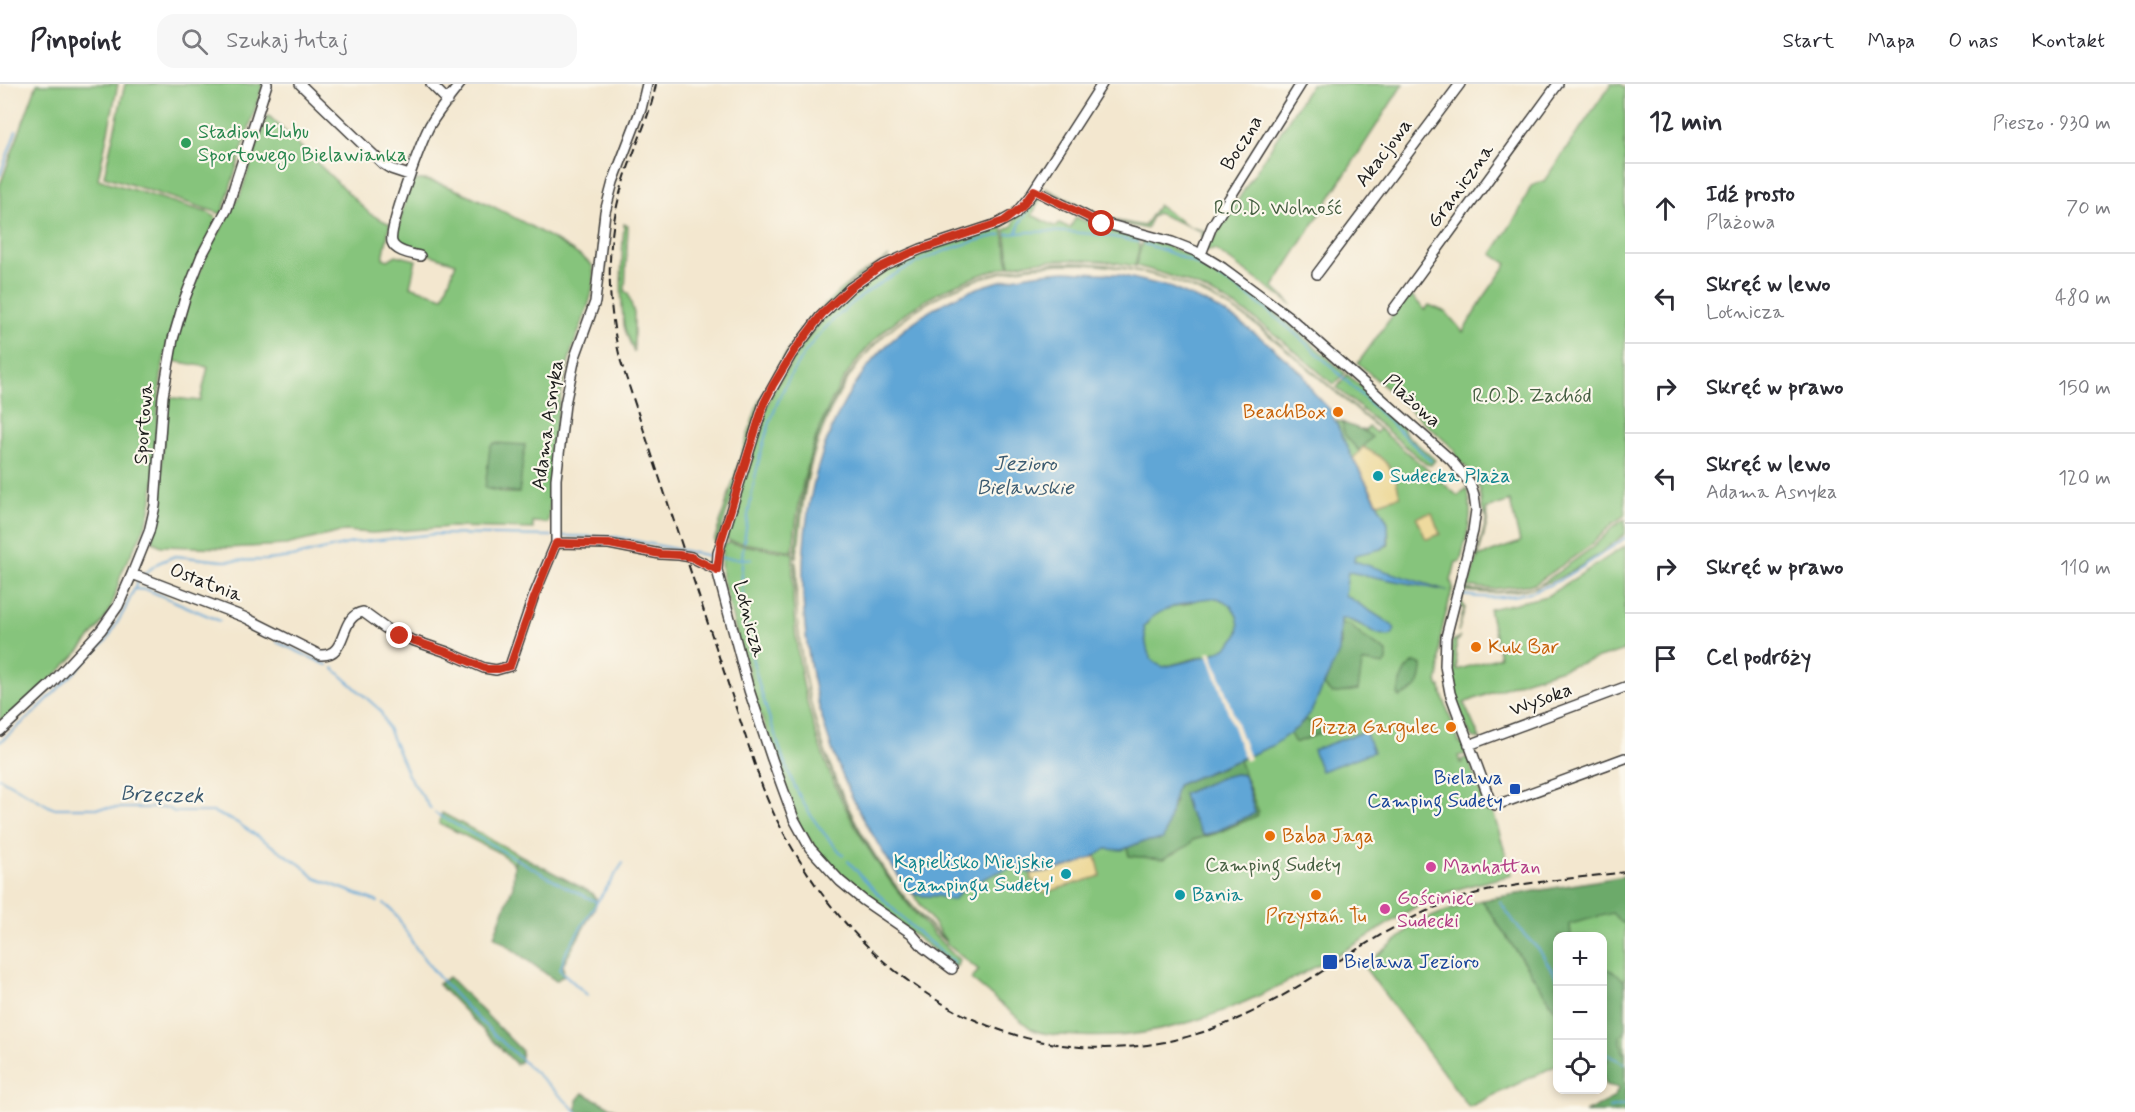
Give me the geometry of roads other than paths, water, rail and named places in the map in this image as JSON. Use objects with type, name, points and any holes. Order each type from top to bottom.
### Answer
[{"type":"street","name":"Sportowa","points":[[0,731],[50,685],[98,634],[138,576],[155,510],[164,386],[176,327],[203,253],[227,209],[267,84]]},
{"type":"street","points":[[300,84],[385,165],[410,175]]},
{"type":"street","points":[[431,84],[448,100]]},
{"type":"street","points":[[420,256],[396,248],[392,239],[410,175],[427,130],[460,84]]},
{"type":"street","name":"Adama Asnyka","points":[[510,666],[556,538],[556,479],[565,404],[575,357],[595,302],[605,212],[613,182],[641,109],[647,84]]},
{"type":"street","name":"Lotnicza","points":[[952,969],[924,948],[910,933],[840,881],[810,848],[794,819],[771,759],[749,690],[717,568],[718,553],[764,403],[794,351],[822,314],[850,288],[878,268],[910,253],[1004,221],[1022,207],[1102,84]]},
{"type":"street","name":"Boczna","points":[[1201,254],[1212,226],[1300,84]]},
{"type":"street","name":"Akacjowa","points":[[1317,274],[1460,84]]},
{"type":"street","name":"Graniczna","points":[[1393,310],[1558,84]]},
{"type":"street","name":"Plażowa","points":[[1034,190],[1102,224],[1162,239],[1201,254],[1239,278],[1285,313],[1451,460],[1469,481],[1475,497],[1475,518],[1447,632],[1444,656],[1447,683],[1488,798],[1495,805],[1625,758]]},
{"type":"street","points":[[556,538],[691,557],[717,568]]},
{"type":"street","name":"Ostatnia","points":[[138,576],[238,614],[315,653],[326,655],[334,652],[338,648],[351,617],[363,612],[381,626],[400,636],[484,668],[496,670],[510,666]]},
{"type":"street","name":"Wysoka","points":[[1469,745],[1625,687]]},
{"type":"water","name":"Jezioro Bielawskie","points":[[1066,271],[1115,274],[1169,287],[1211,305],[1235,319],[1303,374],[1313,392],[1330,410],[1352,457],[1388,523],[1388,544],[1381,549],[1355,555],[1354,561],[1448,591],[1348,572],[1345,595],[1392,625],[1395,629],[1392,635],[1386,636],[1341,619],[1339,652],[1312,710],[1298,727],[1272,746],[1177,785],[1163,839],[1141,842],[1122,850],[1106,849],[1071,866],[1051,871],[1032,873],[1016,869],[1004,870],[972,884],[951,900],[938,896],[914,894],[901,880],[885,856],[859,811],[826,730],[807,643],[804,555],[817,470],[849,395],[900,333],[972,290]],"holes":[[[1217,598],[1231,606],[1237,616],[1238,632],[1233,641],[1213,654],[1186,662],[1164,667],[1153,661],[1146,645],[1144,627],[1149,620],[1177,605]]]},
{"type":"water","points":[[1365,731],[1373,752],[1321,771],[1313,750]]},
{"type":"water","points":[[1235,774],[1244,775],[1255,813],[1215,832],[1203,835],[1188,811],[1183,794]]},
{"type":"waterway","points":[[0,175],[16,131]]},
{"type":"waterway","points":[[1017,232],[1020,223],[1036,199]]},
{"type":"waterway","points":[[1007,234],[1073,232],[1138,242]]},
{"type":"waterway","points":[[744,542],[754,481],[764,441],[777,403],[803,355],[849,306],[906,268],[937,254],[1001,235]]},
{"type":"waterway","points":[[1144,244],[1197,265],[1245,293],[1289,328],[1431,461]]},
{"type":"waterway","points":[[143,575],[158,563],[175,556],[223,561],[267,560],[292,557],[352,543],[436,534],[552,536]]},
{"type":"waterway","points":[[558,536],[616,537],[715,557]]},
{"type":"waterway","points":[[1462,595],[1487,598],[1530,592],[1568,575],[1625,538]]},
{"type":"waterway","points":[[743,547],[745,621],[755,669],[769,717],[785,765],[808,811],[843,855]]},
{"type":"waterway","points":[[720,558],[751,559]]},
{"type":"waterway","points":[[0,742],[34,713],[107,640],[139,579]]},
{"type":"waterway","points":[[135,589],[148,590],[220,621]]},
{"type":"waterway","points":[[277,642],[327,665]]},
{"type":"waterway","points":[[333,668],[380,710],[408,775],[431,809]]},
{"type":"waterway","name":"Brzęczek","points":[[0,778],[52,808],[167,808],[175,812],[213,812],[236,822],[301,865],[315,878],[378,902]]},
{"type":"waterway","points":[[435,813],[597,902],[623,863]]},
{"type":"waterway","points":[[848,861],[899,915],[955,963]]},
{"type":"waterway","points":[[587,995],[560,970],[567,950],[597,902]]},
{"type":"waterway","points":[[1500,902],[1520,930],[1540,951],[1553,972]]},
{"type":"waterway","name":"Brzęczek","points":[[384,904],[394,912],[416,948],[452,991],[577,1112]]},
{"type":"waterway","points":[[1607,1054],[1623,1063]]},
{"type":"waterway","points":[[1609,1108],[1625,1105]]},
{"type":"railway","points":[[656,84],[646,120],[624,180],[613,225],[610,294],[621,362],[770,806],[805,869],[841,918],[884,961],[931,996],[982,1023],[1037,1041],[1095,1048],[1154,1044],[1215,1028],[1245,1015],[1275,1000],[1389,931],[1449,902],[1491,890],[1536,882],[1625,872]]},
{"type":"place","name":"Stadion Klubu Sportowego Bielawianka","points":[[186,143]]},
{"type":"place","name":"BeachBox","points":[[1338,412]]},
{"type":"place","name":"Sudecka Plaża","points":[[1378,476]]},
{"type":"place","name":"Kuk Bar","points":[[1476,647]]},
{"type":"place","name":"Pizza Gargulec","points":[[1451,727]]},
{"type":"place","name":"Bielawa Camping Sudety","points":[[1515,789]]},
{"type":"place","name":"Baba Jaga","points":[[1270,836]]},
{"type":"place","name":"Manhattan","points":[[1431,867]]},
{"type":"place","name":"Kąpielisko Miejskie 'Campingu Sudety'","points":[[1066,874]]},
{"type":"place","name":"Bania","points":[[1180,895]]},
{"type":"place","name":"Przystań. Tu","points":[[1316,895]]},
{"type":"place","name":"Gościniec Sudecki","points":[[1385,909]]},
{"type":"place","name":"Bielawa Jezioro","points":[[1330,962]]},
{"type":"park label","name":"R.O.D. Wolność","points":[[1278,208]]},
{"type":"park label","name":"R.O.D. Zachód","points":[[1532,396]]},
{"type":"park label","name":"Camping Sudety","points":[[1273,865]]}]
